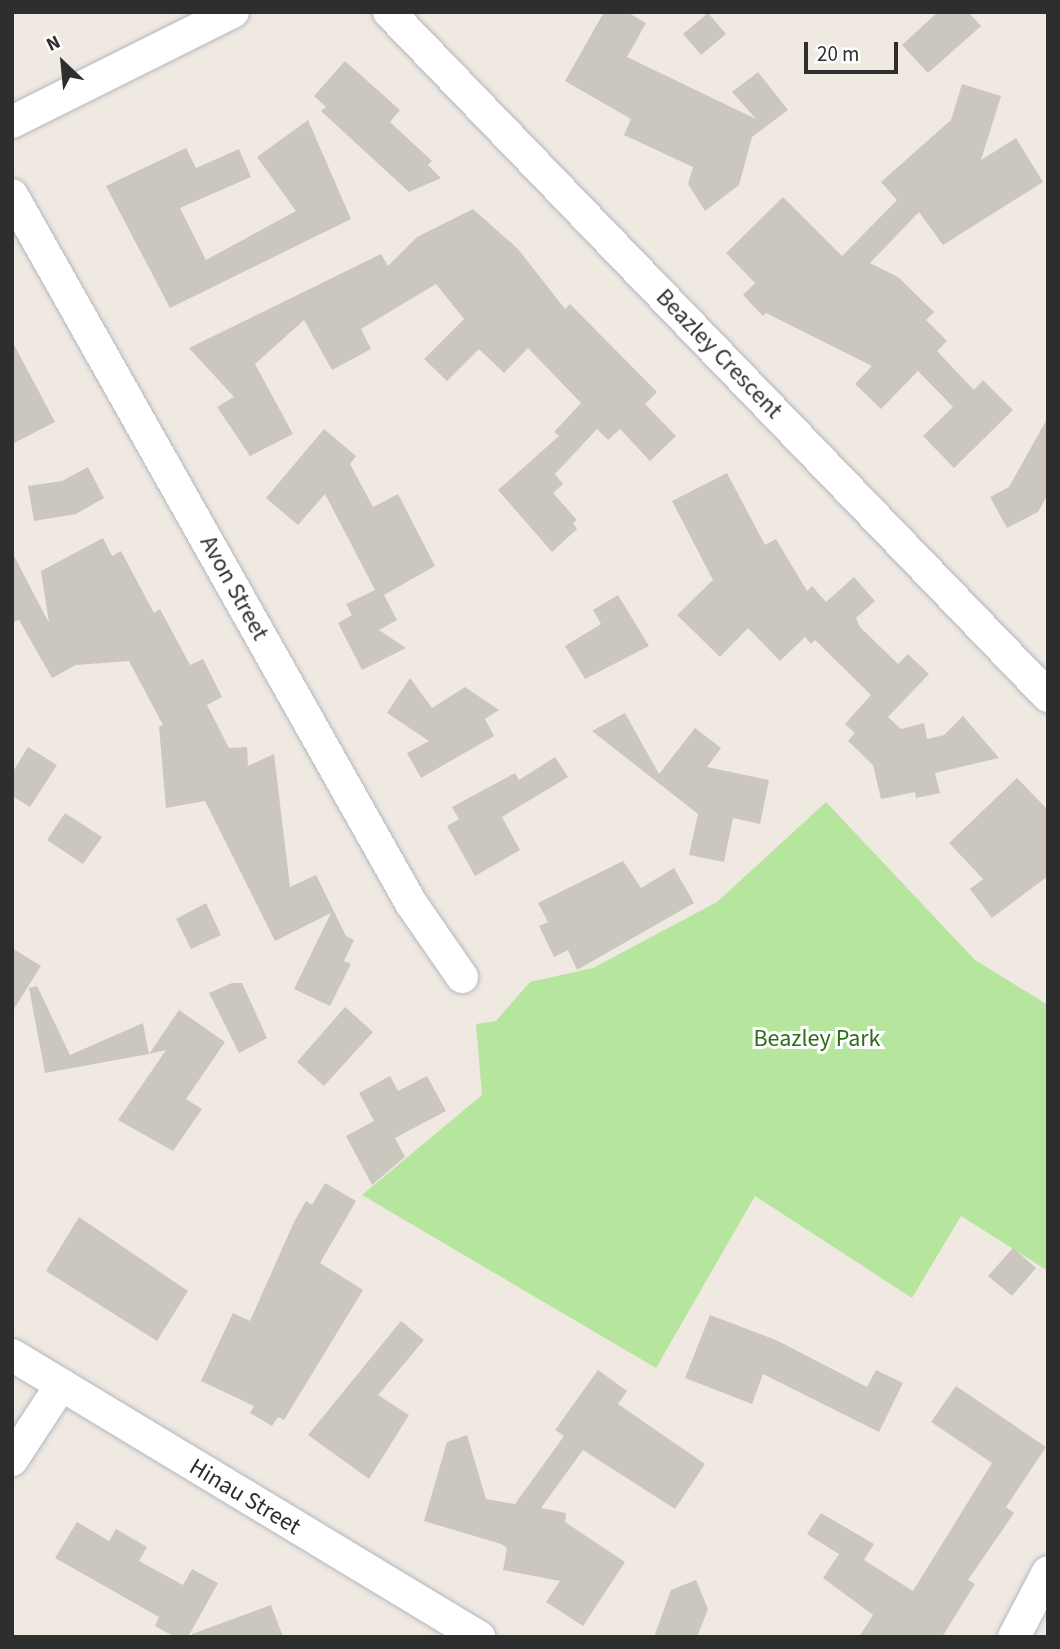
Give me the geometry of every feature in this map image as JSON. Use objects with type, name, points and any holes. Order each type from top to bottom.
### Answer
[{"type":"street","points":[[12,122],[233,12]]},
{"type":"street","name":"Beazley Crescent","points":[[389,12],[1048,696]]},
{"type":"street","name":"Avon Street","points":[[12,195],[411,903],[463,977]]},
{"type":"street","name":"Hinau Street","points":[[12,1355],[479,1637]]},
{"type":"street","points":[[12,1460],[61,1385]]},
{"type":"street","points":[[1014,1637],[1048,1572]]},
{"type":"green space","name":"Beazley Park","points":[[826,802],[975,960],[1048,1005],[1048,1271],[961,1216],[912,1298],[755,1196],[656,1368],[362,1195],[482,1095],[476,1024],[496,1021],[530,982],[593,968],[717,902]]},
{"type":"building","points":[[604,12],[627,12],[646,23],[627,57],[756,119],[732,92],[758,72],[788,110],[752,137],[739,185],[705,211],[688,184],[693,167],[624,135],[631,119],[565,81]]},
{"type":"building","points":[[938,12],[968,12],[981,26],[928,73],[902,45]]},
{"type":"building","points":[[708,13],[726,34],[701,55],[683,34]]},
{"type":"building","points":[[345,61],[400,110],[390,122],[432,161],[428,165],[441,178],[409,192],[321,111],[326,107],[314,96]]},
{"type":"building","points":[[962,84],[1001,96],[981,160],[1016,138],[1043,182],[943,245],[919,212],[870,263],[898,277],[934,312],[926,320],[947,341],[937,351],[974,390],[983,380],[1013,410],[954,468],[923,436],[953,407],[918,371],[881,409],[855,384],[872,366],[766,313],[763,316],[743,295],[755,283],[726,253],[783,197],[842,256],[897,200],[881,182],[951,120]]},
{"type":"building","points":[[308,120],[351,219],[170,308],[106,186],[186,148],[196,168],[239,149],[251,177],[180,208],[206,260],[296,211],[257,157]]},
{"type":"building","points":[[473,209],[518,249],[565,309],[570,304],[657,392],[645,404],[676,436],[650,461],[620,429],[608,440],[597,429],[555,474],[563,484],[553,493],[577,520],[573,523],[577,529],[552,552],[498,490],[559,436],[554,432],[581,403],[528,348],[504,373],[479,349],[447,381],[424,359],[464,319],[436,284],[361,329],[371,349],[332,370],[304,320],[255,364],[293,434],[250,456],[217,407],[234,397],[189,348],[381,254],[388,266],[417,237]]},
{"type":"building","points":[[12,341],[55,422],[12,444]]},
{"type":"building","points":[[1048,417],[1048,494],[1038,512],[1007,528],[990,497],[1009,487]]},
{"type":"building","points":[[324,429],[356,456],[350,464],[373,507],[398,494],[435,566],[384,595],[397,620],[379,630],[406,648],[362,670],[338,623],[352,615],[346,604],[375,590],[325,494],[298,525],[266,498]]},
{"type":"building","points":[[88,467],[104,498],[76,514],[34,521],[28,486],[62,481]]},
{"type":"building","points":[[727,473],[765,545],[776,539],[807,591],[812,586],[826,602],[854,577],[875,601],[856,618],[860,627],[898,664],[908,654],[929,674],[888,717],[901,729],[924,723],[927,739],[944,735],[963,716],[999,758],[935,773],[940,793],[916,798],[915,792],[881,799],[873,765],[848,741],[855,733],[845,724],[871,695],[815,640],[811,644],[805,637],[780,661],[748,628],[720,657],[677,615],[713,580],[672,501]]},
{"type":"building","points":[[103,538],[112,556],[121,551],[154,613],[160,609],[190,665],[203,659],[222,697],[207,705],[229,748],[247,747],[248,766],[274,754],[290,887],[316,875],[346,936],[354,940],[344,961],[351,964],[330,1006],[294,989],[331,913],[275,941],[205,801],[166,808],[159,727],[163,725],[129,661],[76,665],[52,678],[19,620],[12,623],[12,552],[49,623],[41,571]]},
{"type":"building","points":[[618,595],[649,646],[585,679],[565,646],[601,624],[593,610]]},
{"type":"building","points":[[410,678],[432,708],[465,687],[499,710],[485,719],[494,736],[421,778],[407,753],[429,741],[387,713]]},
{"type":"building","points":[[625,713],[659,774],[695,728],[721,748],[707,767],[769,780],[760,824],[733,818],[724,862],[689,855],[698,814],[592,731]]},
{"type":"building","points":[[28,747],[57,765],[30,807],[12,796],[12,773]]},
{"type":"building","points":[[555,757],[568,777],[502,817],[520,850],[475,876],[447,826],[459,819],[452,807],[515,773],[519,780]]},
{"type":"building","points":[[1017,778],[1048,810],[1048,876],[992,918],[970,889],[983,879],[949,843]]},
{"type":"building","points":[[65,813],[102,837],[83,864],[47,840]]},
{"type":"building","points":[[623,861],[641,888],[674,868],[694,903],[577,970],[568,950],[554,957],[539,926],[548,922],[538,903]]},
{"type":"building","points":[[206,903],[221,935],[191,949],[176,919]]},
{"type":"building","points":[[12,948],[41,966],[12,1012]]},
{"type":"building","points":[[232,983],[242,983],[267,1038],[239,1053],[209,993]]},
{"type":"building","points":[[37,986],[70,1055],[143,1023],[149,1054],[45,1073],[29,988]]},
{"type":"building","points":[[345,1007],[373,1032],[324,1086],[297,1062]]},
{"type":"building","points":[[179,1010],[225,1042],[186,1099],[202,1109],[173,1151],[118,1120],[166,1050],[149,1054]]},
{"type":"building","points":[[390,1076],[398,1091],[427,1076],[446,1111],[395,1138],[405,1157],[372,1185],[346,1136],[374,1121],[359,1093]]},
{"type":"building","points":[[325,1183],[356,1201],[320,1263],[363,1290],[284,1420],[278,1417],[272,1426],[250,1413],[254,1406],[201,1381],[233,1313],[250,1321],[294,1222],[306,1201],[312,1205]]},
{"type":"building","points":[[79,1217],[188,1291],[157,1341],[46,1271]]},
{"type":"building","points":[[1013,1248],[1036,1268],[1012,1296],[988,1276]]},
{"type":"building","points":[[710,1315],[776,1340],[867,1387],[876,1370],[903,1383],[879,1432],[763,1374],[752,1404],[685,1378]]},
{"type":"building","points":[[401,1321],[424,1340],[378,1395],[409,1415],[369,1479],[308,1435]]},
{"type":"building","points":[[598,1370],[627,1391],[618,1404],[705,1464],[675,1509],[583,1450],[541,1508],[566,1513],[565,1522],[625,1562],[583,1626],[546,1602],[560,1581],[503,1570],[507,1548],[501,1544],[424,1521],[447,1442],[467,1435],[486,1499],[515,1504],[564,1436],[555,1430]]},
{"type":"building","points":[[956,1386],[1046,1447],[1006,1507],[1014,1513],[968,1580],[975,1584],[942,1637],[859,1637],[873,1615],[823,1578],[839,1554],[807,1534],[821,1513],[874,1544],[864,1560],[913,1591],[992,1463],[931,1422]]},
{"type":"building","points":[[77,1522],[109,1541],[116,1529],[147,1547],[139,1561],[183,1585],[192,1569],[218,1583],[188,1637],[175,1637],[155,1626],[159,1617],[55,1558]]},
{"type":"building","points":[[696,1580],[708,1609],[697,1637],[654,1637],[671,1590]]},
{"type":"building","points":[[271,1605],[283,1637],[192,1637],[192,1634]]}]
